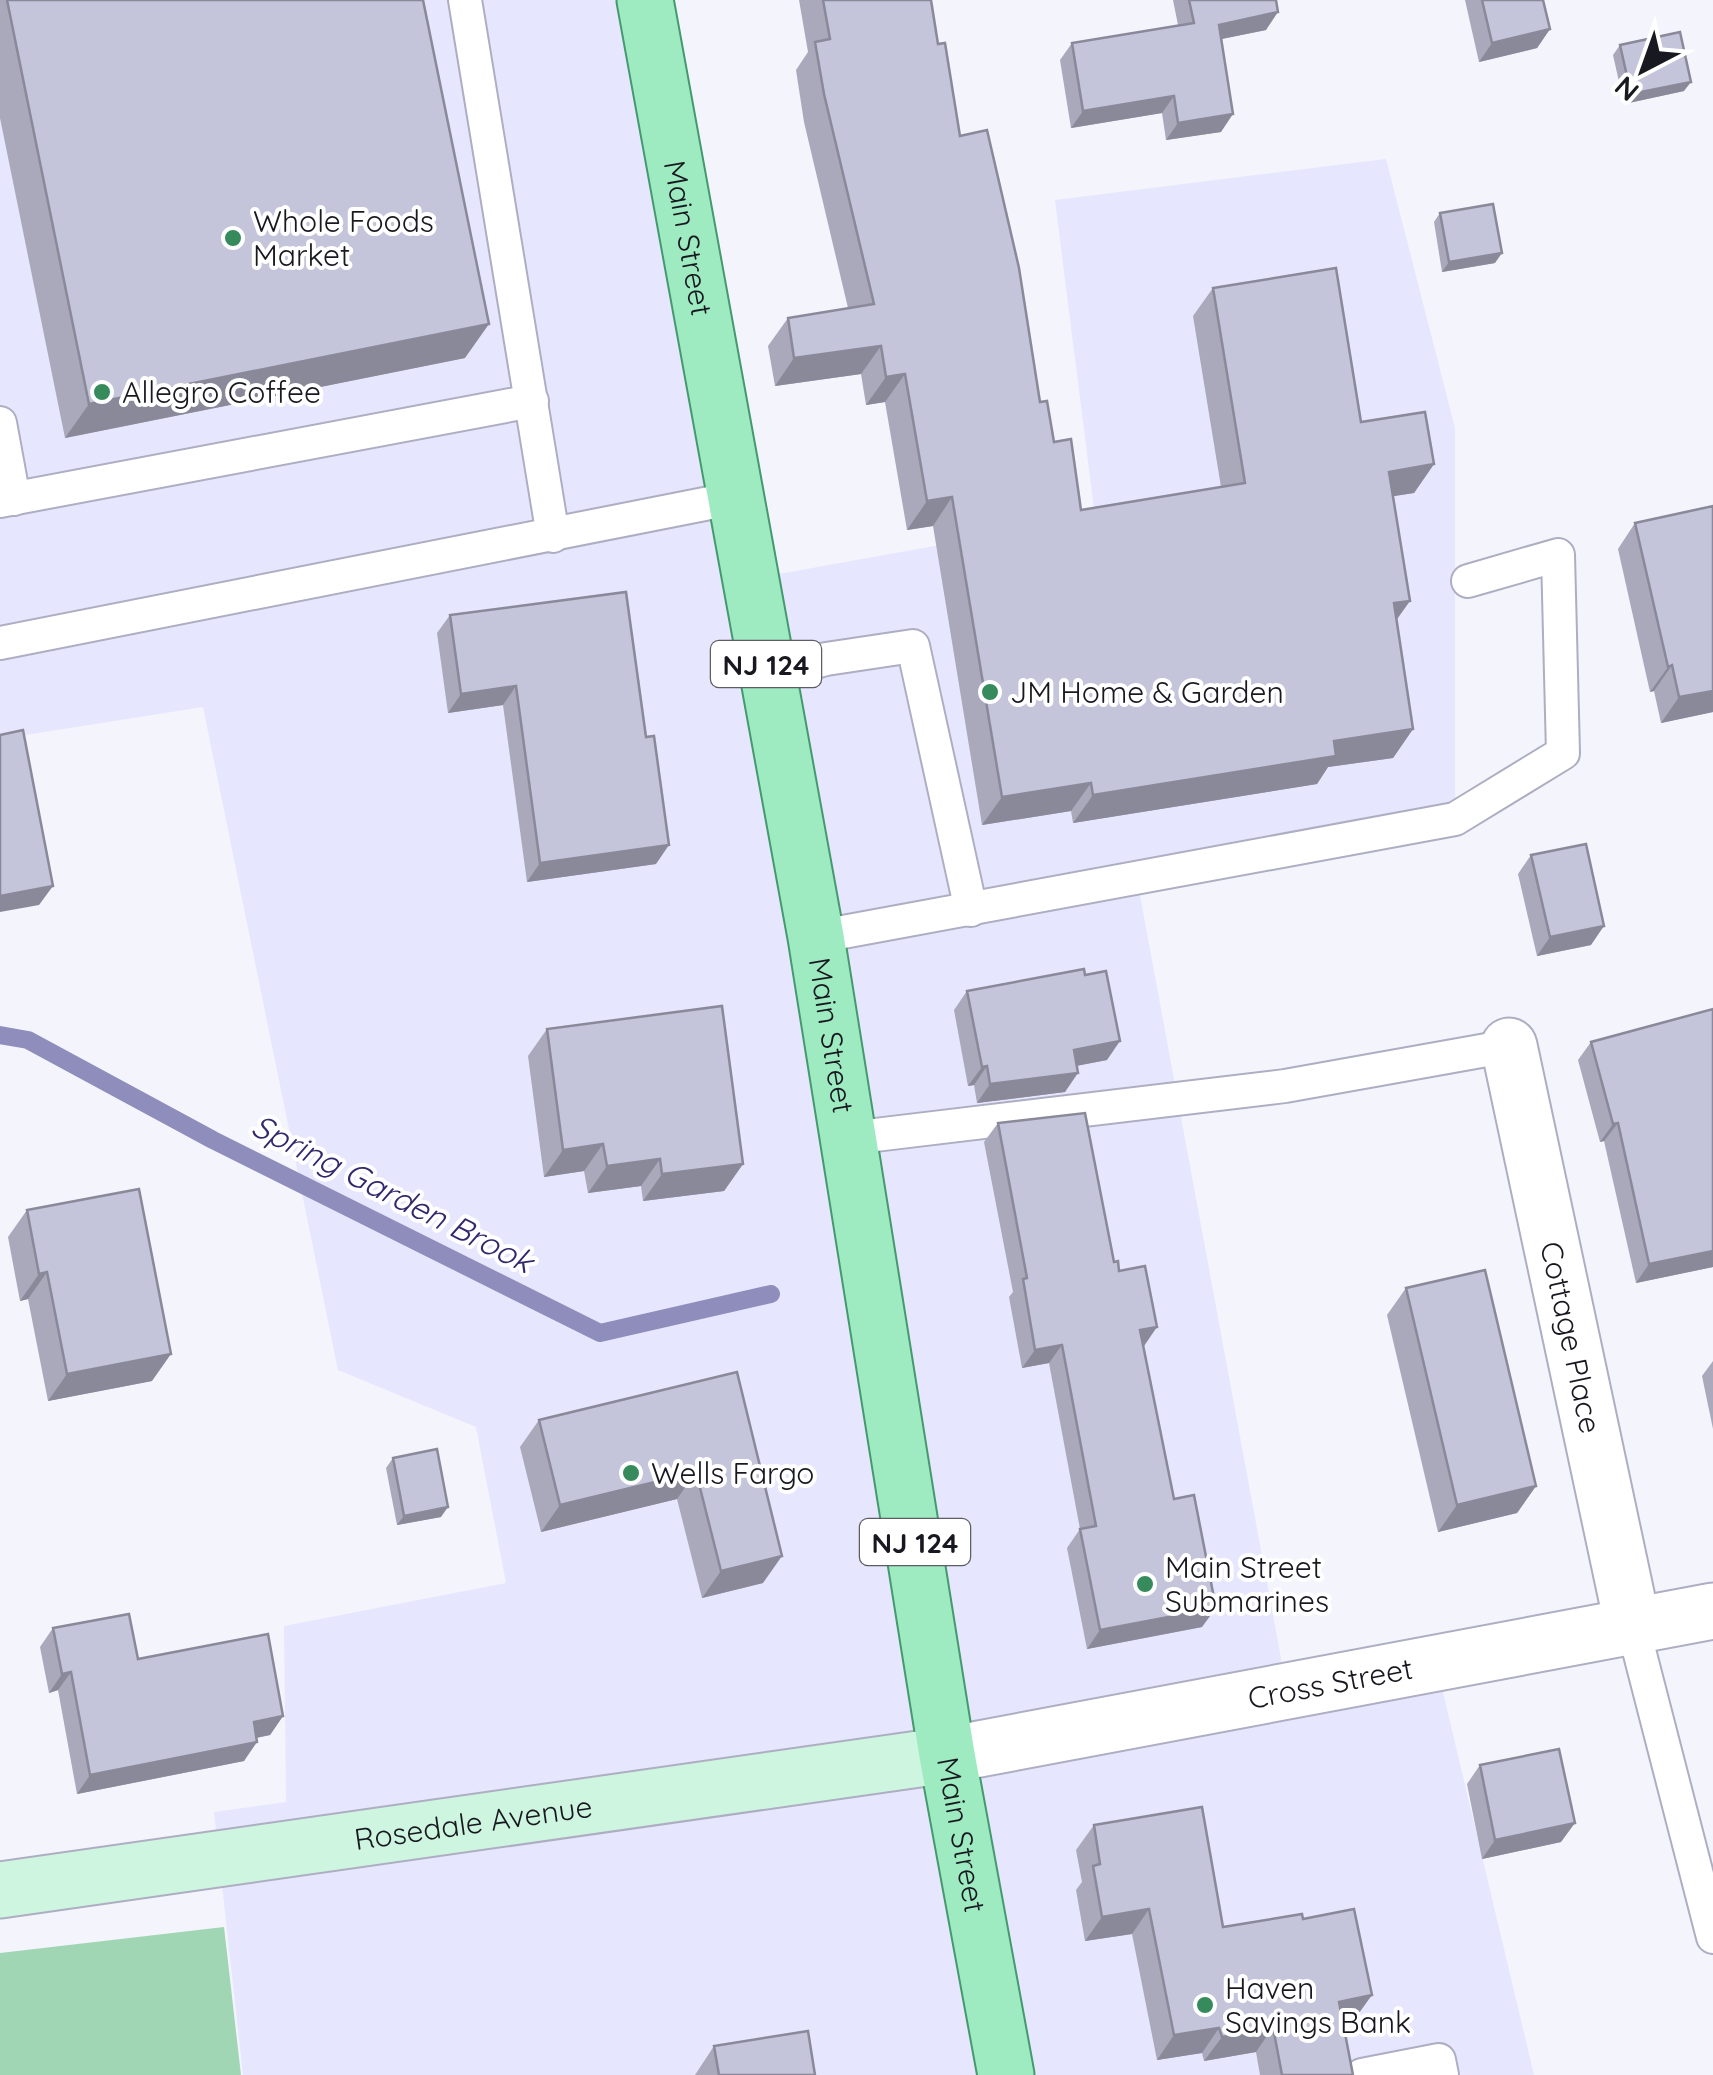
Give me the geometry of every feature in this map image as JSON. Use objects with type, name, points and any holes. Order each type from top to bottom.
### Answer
[{"type":"main road","name":"Main Street","points":[[646,0],[816,937],[948,1756],[1006,2075]]},
{"type":"street","name":"Cottage Place","points":[[1509,1046],[1633,1626]]},
{"type":"street","name":"Cross Street","points":[[948,1756],[1713,1611]]},
{"type":"street","name":"Rosedale Avenue","points":[[0,1890],[948,1756]]},
{"type":"lane","points":[[465,0],[553,536]]},
{"type":"lane","points":[[0,423],[7,500],[532,401]]},
{"type":"lane","points":[[0,643],[736,498]]},
{"type":"lane","points":[[816,937],[1455,819],[1564,753],[1558,555],[1468,580]]},
{"type":"lane","points":[[768,674],[914,646],[971,910]]},
{"type":"lane","points":[[850,1138],[1285,1086],[1509,1046]]},
{"type":"lane","points":[[1633,1626],[1713,1937]]},
{"type":"lane","points":[[1362,2075],[1439,2060],[1442,2075]]},
{"type":"shaded area","points":[[0,0],[645,0],[751,579],[1095,517],[1055,200],[1386,159],[1455,428],[1455,819],[1137,879],[1287,1691],[1436,1663],[1534,2075],[243,2075],[214,1812],[286,1802],[284,1626],[506,1583],[476,1427],[338,1370],[203,707],[0,739]]},
{"type":"green space","points":[[224,1927],[241,2075],[0,2075],[0,1953]]},
{"type":"building","name":"Whole Foods Market","points":[[7,0],[423,0],[489,324],[89,404]]},
{"type":"building","points":[[823,0],[931,0],[938,44],[945,43],[960,136],[987,130],[1019,268],[1040,402],[1047,401],[1054,442],[1071,439],[1081,510],[1245,483],[1213,288],[1336,268],[1361,422],[1425,412],[1434,464],[1389,472],[1410,601],[1394,603],[1413,729],[1334,741],[1336,756],[1093,795],[1091,783],[1002,797],[952,497],[927,501],[905,374],[886,377],[881,346],[794,358],[788,318],[874,304],[815,42],[830,39]]},
{"type":"building","points":[[1189,0],[1276,0],[1278,12],[1219,25],[1233,114],[1178,123],[1174,96],[1083,111],[1072,43],[1194,23]]},
{"type":"building","points":[[1482,0],[1543,0],[1550,29],[1492,43]]},
{"type":"building","points":[[1680,32],[1691,82],[1631,94],[1620,45]]},
{"type":"building","points":[[1493,204],[1502,253],[1449,262],[1440,213]]},
{"type":"building","points":[[1713,506],[1713,691],[1679,697],[1672,665],[1668,667],[1635,523]]},
{"type":"building","points":[[626,592],[646,737],[654,736],[669,845],[540,863],[516,686],[461,694],[450,615]]},
{"type":"building","points":[[23,730],[53,886],[0,896],[0,735]]},
{"type":"building","points":[[1586,844],[1604,926],[1550,937],[1531,855]]},
{"type":"building","points":[[1084,969],[1085,975],[1106,971],[1120,1041],[1074,1050],[1078,1073],[990,1084],[987,1066],[982,1067],[967,991]]},
{"type":"building","points":[[722,1006],[743,1164],[662,1174],[660,1159],[607,1166],[603,1144],[563,1150],[547,1029]]},
{"type":"building","points":[[1713,1009],[1713,1251],[1649,1264],[1618,1123],[1613,1124],[1591,1042]]},
{"type":"building","points":[[1085,1113],[1114,1262],[1118,1261],[1119,1271],[1145,1266],[1157,1327],[1140,1330],[1174,1499],[1194,1495],[1216,1608],[1100,1630],[1080,1529],[1096,1526],[1062,1345],[1035,1350],[1023,1279],[1027,1278],[998,1123]]},
{"type":"building","points":[[139,1189],[171,1354],[67,1374],[47,1272],[39,1274],[27,1210]]},
{"type":"building","points":[[1485,1270],[1536,1486],[1457,1505],[1406,1288]]},
{"type":"building","name":"Wells Fargo","points":[[737,1372],[782,1556],[721,1571],[696,1472],[560,1505],[539,1420]]},
{"type":"building","points":[[437,1449],[448,1507],[404,1516],[393,1458]]},
{"type":"building","points":[[129,1614],[138,1659],[268,1634],[283,1716],[254,1722],[257,1742],[90,1775],[71,1672],[62,1674],[53,1628]]},
{"type":"building","points":[[1559,1749],[1575,1823],[1495,1840],[1480,1765]]},
{"type":"building","points":[[1202,1807],[1223,1927],[1354,1909],[1372,1995],[1339,2002],[1353,2075],[1282,2075],[1273,2027],[1222,2037],[1219,2028],[1174,2035],[1149,1909],[1102,1917],[1093,1866],[1100,1864],[1094,1825]]},
{"type":"building","points":[[808,2031],[815,2075],[719,2075],[714,2046]]},
{"type":"waterway","name":"Spring Garden Brook","points":[[0,1035],[28,1040],[213,1140],[600,1333],[771,1294]]},
{"type":"place","name":"Whole Foods Market","points":[[233,238]]},
{"type":"place","name":"Allegro Coffee","points":[[102,392]]},
{"type":"place","name":"JM Home & Garden","points":[[990,692]]},
{"type":"place","name":"Wells Fargo","points":[[631,1473]]},
{"type":"place","name":"Main Street Submarines","points":[[1145,1584]]},
{"type":"place","name":"Haven Savings Bank","points":[[1205,2005]]}]
